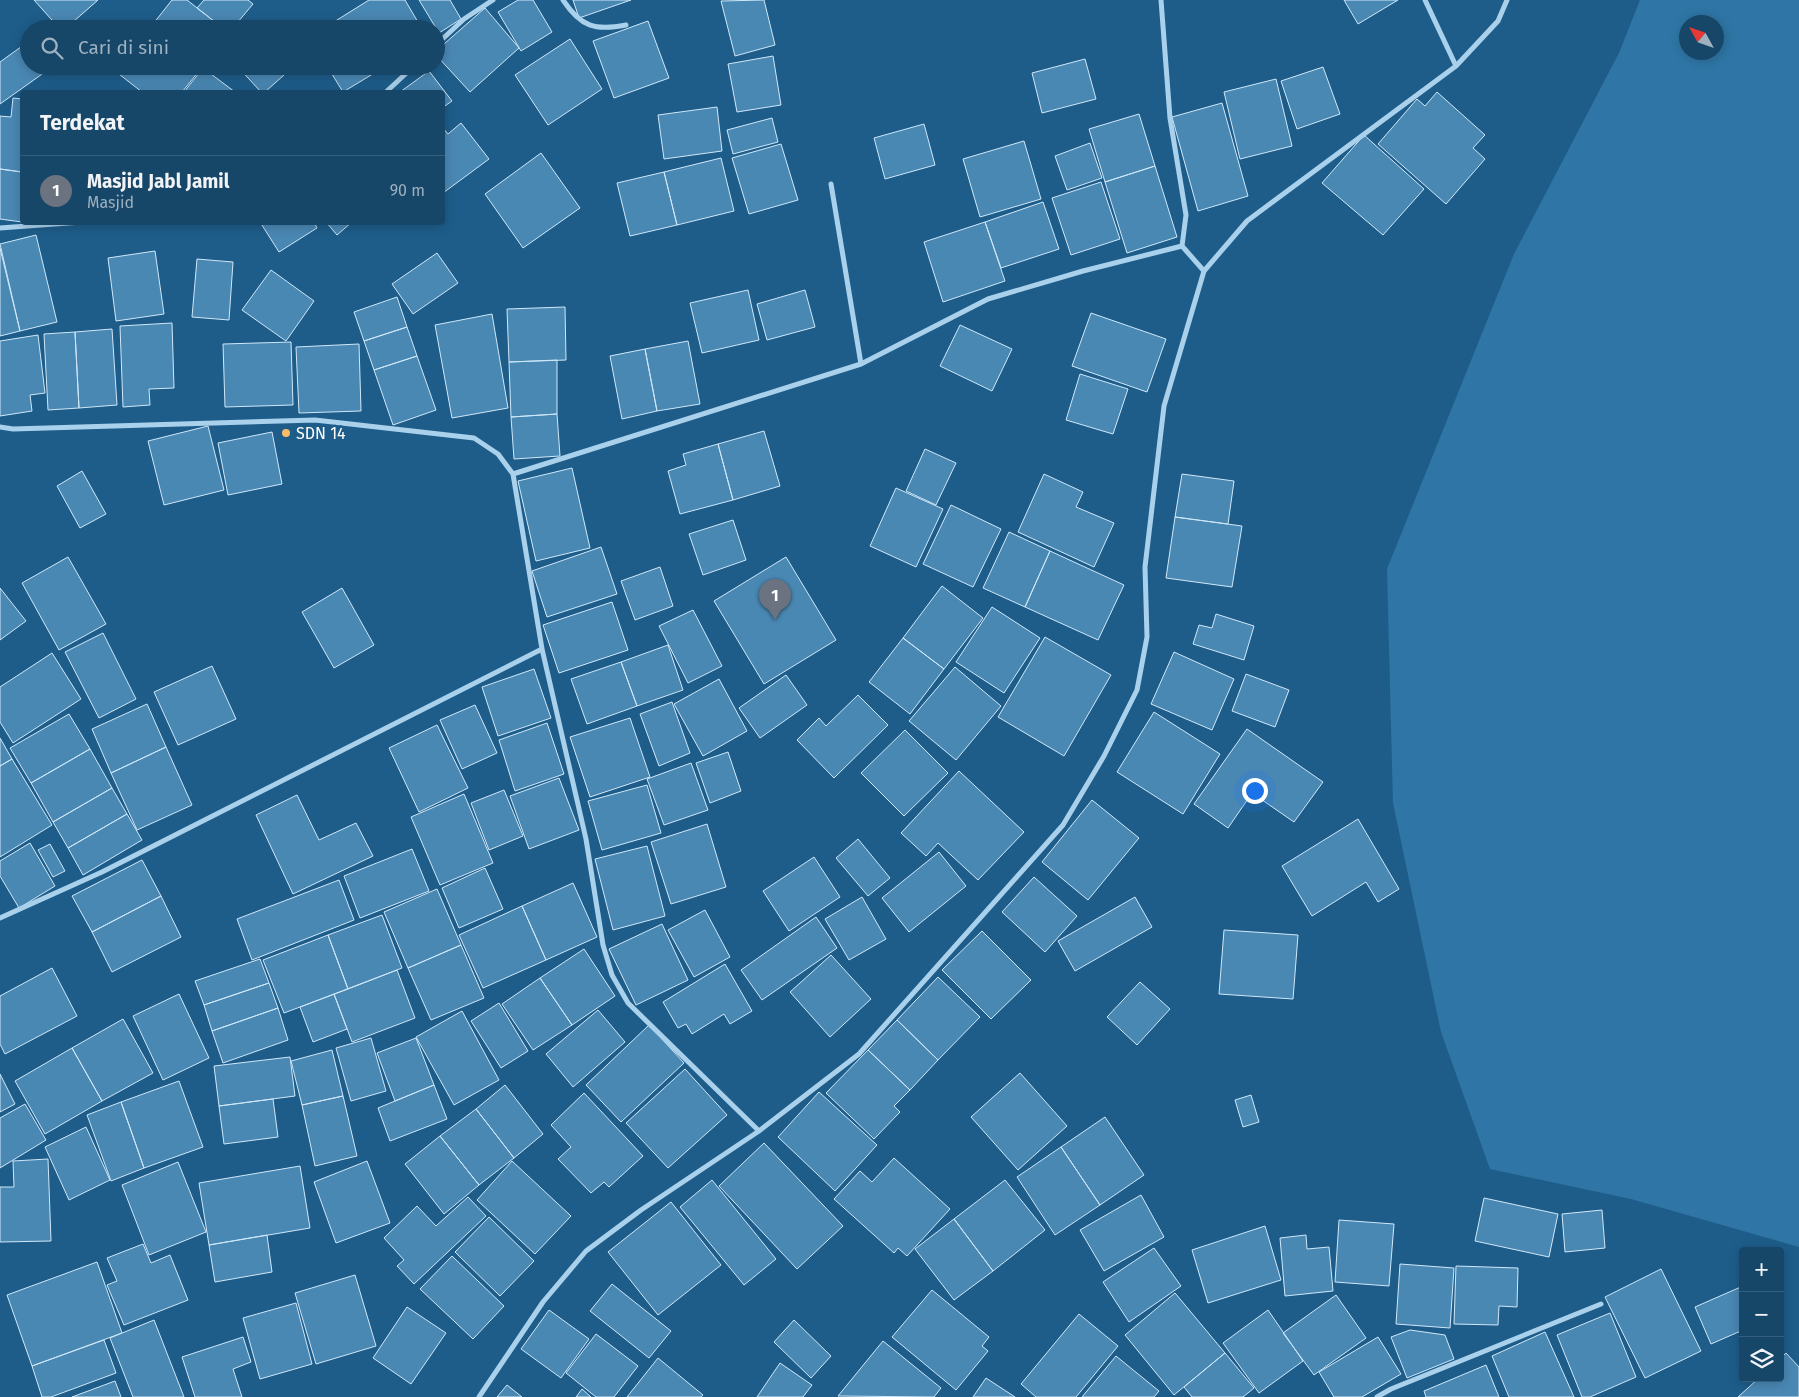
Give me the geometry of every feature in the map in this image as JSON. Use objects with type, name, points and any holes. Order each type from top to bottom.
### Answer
[{"type":"street","points":[[445,37],[464,19],[493,0]]},
{"type":"street","points":[[563,0],[571,13],[593,27],[606,29],[626,25]]},
{"type":"street","points":[[1161,0],[1170,118],[1186,215],[1182,246],[1204,271]]},
{"type":"street","points":[[1425,0],[1456,66]]},
{"type":"street","points":[[479,1397],[543,1302],[586,1251],[641,1210],[759,1130],[859,1054],[1063,824],[1104,756],[1137,690],[1147,637],[1145,567],[1164,406],[1204,271],[1247,221],[1456,66],[1498,21],[1507,0]]},
{"type":"street","points":[[388,90],[404,75]]},
{"type":"street","points":[[831,184],[861,364]]},
{"type":"street","points":[[0,228],[41,225]]},
{"type":"street","points":[[513,474],[861,364],[988,299],[1083,271],[1182,246]]},
{"type":"street","points":[[0,427],[13,430],[315,420],[474,438],[498,454],[513,474],[542,649],[586,839],[603,945],[612,975],[628,1003],[759,1130]]},
{"type":"street","points":[[0,918],[102,872],[542,649]]},
{"type":"street","points":[[1377,1397],[1391,1389],[1601,1304]]},
{"type":"shaded area","points":[[1640,0],[1799,0],[1799,1247],[1631,1199],[1490,1169],[1441,1032],[1393,803],[1387,569],[1514,254],[1619,53]]},
{"type":"building","points":[[34,0],[98,0],[75,20],[52,20]]},
{"type":"building","points":[[172,0],[187,0],[213,20],[156,20]]},
{"type":"building","points":[[204,0],[248,0],[253,4],[240,20],[212,20],[197,8]]},
{"type":"building","points":[[369,0],[405,0],[417,20],[337,20]]},
{"type":"building","points":[[419,0],[450,0],[461,19],[445,29],[445,20],[431,20]]},
{"type":"building","points":[[518,0],[533,0],[552,32],[521,51],[498,12]]},
{"type":"building","points":[[573,0],[631,0],[579,18]]},
{"type":"building","points":[[764,0],[775,45],[735,56],[721,1]]},
{"type":"building","points":[[1344,0],[1398,0],[1358,24]]},
{"type":"building","points":[[485,8],[519,48],[470,92],[445,65],[445,43]]},
{"type":"building","points":[[648,21],[669,78],[614,98],[593,41]]},
{"type":"building","points":[[570,39],[602,89],[548,125],[515,75]]},
{"type":"building","points":[[20,48],[20,75],[41,75],[0,104],[0,62]]},
{"type":"building","points":[[773,56],[781,105],[737,112],[728,64]]},
{"type":"building","points":[[1085,59],[1096,99],[1042,113],[1032,73]]},
{"type":"building","points":[[1323,67],[1340,114],[1297,129],[1281,81]]},
{"type":"building","points":[[120,75],[196,75],[184,90],[139,90]]},
{"type":"building","points":[[197,75],[212,75],[232,90],[186,90]]},
{"type":"building","points":[[245,75],[284,75],[267,90],[259,90]]},
{"type":"building","points":[[333,75],[371,75],[346,90],[342,90]]},
{"type":"building","points":[[423,75],[432,75],[444,90],[403,90]]},
{"type":"building","points":[[1276,79],[1292,146],[1240,159],[1224,92]]},
{"type":"building","points":[[445,92],[452,101],[445,106]]},
{"type":"building","points":[[1437,92],[1485,135],[1473,148],[1485,159],[1446,204],[1378,144],[1417,99],[1425,106]]},
{"type":"building","points":[[13,98],[20,99],[20,172],[0,169],[0,116],[11,117]]},
{"type":"building","points":[[1222,103],[1248,196],[1198,211],[1172,117]]},
{"type":"building","points":[[717,107],[722,151],[664,159],[658,115]]},
{"type":"building","points":[[1139,114],[1155,166],[1105,182],[1089,129]]},
{"type":"building","points":[[772,118],[778,142],[733,154],[727,130]]},
{"type":"building","points":[[461,123],[489,159],[445,192],[445,130],[448,134]]},
{"type":"building","points":[[924,124],[935,165],[885,179],[874,138]]},
{"type":"building","points":[[1364,135],[1424,189],[1383,235],[1322,183]]},
{"type":"building","points":[[1024,141],[1041,199],[980,217],[963,159]]},
{"type":"building","points":[[1090,143],[1102,178],[1067,190],[1055,156]]},
{"type":"building","points":[[781,144],[798,200],[749,214],[732,158]]},
{"type":"building","points":[[541,153],[580,208],[523,248],[485,194]]},
{"type":"building","points":[[721,158],[734,211],[677,225],[664,172]]},
{"type":"building","points":[[1155,166],[1177,237],[1127,253],[1105,182]]},
{"type":"building","points":[[0,169],[20,172],[20,222],[0,219]]},
{"type":"building","points":[[664,172],[677,225],[630,236],[617,183]]},
{"type":"building","points":[[1101,182],[1120,239],[1071,255],[1052,198]]},
{"type":"building","points":[[1043,202],[1059,249],[1001,268],[985,222]]},
{"type":"building","points":[[985,222],[1005,281],[943,302],[924,242]]},
{"type":"building","points":[[262,225],[316,225],[317,228],[279,252]]},
{"type":"building","points":[[329,225],[349,225],[337,235]]},
{"type":"building","points":[[36,235],[57,322],[20,331],[0,244]]},
{"type":"building","points":[[0,248],[20,331],[0,336]]},
{"type":"building","points":[[155,251],[164,314],[116,321],[108,258]]},
{"type":"building","points":[[437,253],[458,283],[413,314],[392,284]]},
{"type":"building","points":[[197,259],[233,262],[229,320],[192,317]]},
{"type":"building","points":[[271,270],[314,301],[286,341],[242,310]]},
{"type":"building","points":[[748,290],[759,340],[702,353],[690,303]]},
{"type":"building","points":[[805,290],[815,327],[767,340],[757,304]]},
{"type":"building","points":[[397,297],[407,327],[364,341],[354,312]]},
{"type":"building","points":[[565,307],[566,360],[509,362],[507,309]]},
{"type":"building","points":[[1091,313],[1166,339],[1147,392],[1072,366]]},
{"type":"building","points":[[492,314],[508,408],[452,418],[435,325]]},
{"type":"building","points":[[172,323],[174,388],[149,389],[150,405],[123,407],[120,326]]},
{"type":"building","points":[[960,325],[1012,349],[992,391],[940,366]]},
{"type":"building","points":[[407,327],[417,356],[374,370],[364,341]]},
{"type":"building","points":[[112,329],[117,405],[79,408],[75,332]]},
{"type":"building","points":[[75,332],[79,408],[48,410],[44,334]]},
{"type":"building","points":[[38,335],[45,393],[30,395],[32,411],[0,416],[0,341]]},
{"type":"building","points":[[688,341],[700,404],[657,411],[645,349]]},
{"type":"building","points":[[291,342],[293,405],[225,407],[223,344]]},
{"type":"building","points":[[359,344],[361,411],[299,413],[296,347]]},
{"type":"building","points":[[645,349],[657,411],[622,419],[610,356]]},
{"type":"building","points":[[417,356],[436,410],[393,425],[374,370]]},
{"type":"building","points":[[557,360],[557,414],[511,417],[509,362]]},
{"type":"building","points":[[1080,374],[1128,389],[1113,434],[1066,420]]},
{"type":"building","points":[[557,414],[560,456],[514,459],[511,417]]},
{"type":"building","points":[[208,426],[224,490],[164,505],[148,441]]},
{"type":"building","points":[[764,431],[780,486],[733,500],[718,444]]},
{"type":"building","points":[[272,432],[282,484],[228,495],[218,443]]},
{"type":"building","points":[[718,444],[733,500],[680,514],[668,471],[686,465],[683,454]]},
{"type":"building","points":[[925,449],[956,463],[936,505],[906,491]]},
{"type":"building","points":[[572,468],[590,548],[536,561],[518,481]]},
{"type":"building","points":[[82,471],[106,514],[80,528],[57,486]]},
{"type":"building","points":[[1044,474],[1083,492],[1076,507],[1114,523],[1094,567],[1018,532]]},
{"type":"building","points":[[1182,474],[1234,481],[1228,524],[1175,517]]},
{"type":"building","points":[[896,488],[943,509],[916,567],[870,546]]},
{"type":"building","points":[[951,505],[1001,529],[973,587],[923,564]]},
{"type":"building","points":[[1175,517],[1242,526],[1232,587],[1166,578]]},
{"type":"building","points":[[733,520],[746,560],[703,575],[689,534]]},
{"type":"building","points":[[1009,532],[1050,551],[1025,607],[983,588]]},
{"type":"building","points":[[601,547],[617,594],[547,617],[532,571]]},
{"type":"building","points":[[1050,551],[1124,585],[1098,640],[1025,607]]},
{"type":"building","points":[[68,557],[106,624],[59,650],[22,583]]},
{"type":"building","points":[[786,557],[836,640],[764,684],[714,601]]},
{"type":"building","points":[[660,567],[673,606],[635,620],[621,581]]},
{"type":"building","points":[[942,586],[983,618],[944,669],[903,638]]},
{"type":"building","points":[[0,588],[26,621],[0,640]]},
{"type":"building","points":[[342,588],[374,645],[334,668],[302,612]]},
{"type":"building","points":[[612,602],[628,650],[559,673],[543,625]]},
{"type":"building","points":[[992,607],[1040,638],[1004,693],[956,662]]},
{"type":"building","points":[[693,610],[722,666],[688,683],[659,626]]},
{"type":"building","points":[[1216,614],[1254,626],[1244,660],[1193,644],[1199,625],[1212,628]]},
{"type":"building","points":[[103,633],[136,699],[99,718],[65,652]]},
{"type":"building","points":[[1045,637],[1111,675],[1064,756],[998,717]]},
{"type":"building","points":[[903,638],[944,669],[910,714],[869,682]]},
{"type":"building","points":[[668,645],[683,690],[637,706],[621,662]]},
{"type":"building","points":[[1174,652],[1234,679],[1212,730],[1151,704]]},
{"type":"building","points":[[52,653],[81,699],[13,743],[0,722],[0,687]]},
{"type":"building","points":[[621,662],[637,706],[587,724],[571,679]]},
{"type":"building","points":[[212,666],[236,719],[178,745],[154,692]]},
{"type":"building","points":[[955,667],[1001,706],[956,760],[909,721]]},
{"type":"building","points":[[534,669],[551,718],[498,736],[482,687]]},
{"type":"building","points":[[1246,674],[1289,690],[1275,727],[1232,711]]},
{"type":"building","points":[[786,675],[807,705],[760,738],[739,708]]},
{"type":"building","points":[[719,679],[747,731],[703,756],[674,704]]},
{"type":"building","points":[[858,695],[888,725],[834,778],[797,740],[819,718],[826,726]]},
{"type":"building","points":[[672,702],[690,753],[659,766],[640,714]]},
{"type":"building","points":[[147,704],[166,747],[111,773],[92,729]]},
{"type":"building","points":[[475,705],[497,753],[462,769],[440,720]]},
{"type":"building","points":[[1154,712],[1220,754],[1183,814],[1117,772]]},
{"type":"building","points":[[69,714],[90,749],[31,783],[10,748]]},
{"type":"building","points":[[630,718],[650,777],[590,797],[570,737]]},
{"type":"building","points":[[547,723],[564,774],[515,791],[499,740]]},
{"type":"building","points":[[437,725],[468,788],[419,812],[389,748]]},
{"type":"building","points":[[1247,729],[1323,782],[1294,822],[1252,793],[1228,828],[1194,804]]},
{"type":"building","points":[[905,730],[948,773],[904,816],[861,773]]},
{"type":"building","points":[[0,738],[12,759],[0,766]]},
{"type":"building","points":[[166,747],[192,805],[137,830],[111,773]]},
{"type":"building","points":[[90,749],[112,788],[53,822],[31,783]]},
{"type":"building","points":[[728,752],[741,791],[710,803],[696,763]]},
{"type":"building","points":[[12,759],[52,825],[0,857],[0,766]]},
{"type":"building","points":[[691,763],[708,810],[664,825],[647,779]]},
{"type":"building","points":[[959,771],[1024,832],[978,880],[938,843],[926,856],[901,833]]},
{"type":"building","points":[[559,778],[579,830],[529,849],[510,796]]},
{"type":"building","points":[[647,785],[661,833],[602,850],[588,801]]},
{"type":"building","points":[[112,788],[127,814],[68,848],[53,822]]},
{"type":"building","points":[[504,790],[523,836],[489,850],[471,803]]},
{"type":"building","points":[[464,794],[493,863],[440,885],[411,817]]},
{"type":"building","points":[[297,795],[319,840],[356,823],[373,856],[293,894],[256,815]]},
{"type":"building","points":[[1092,800],[1139,838],[1088,900],[1042,862]]},
{"type":"building","points":[[127,814],[142,840],[83,875],[68,848]]},
{"type":"building","points":[[1358,819],[1399,889],[1378,902],[1366,882],[1312,916],[1282,866]]},
{"type":"building","points":[[707,824],[726,887],[671,904],[651,842]]},
{"type":"building","points":[[858,839],[890,878],[868,896],[836,858]]},
{"type":"building","points":[[30,843],[55,886],[19,908],[0,876],[0,861]]},
{"type":"building","points":[[50,844],[65,871],[53,877],[38,850]]},
{"type":"building","points":[[647,846],[665,916],[613,930],[595,859]]},
{"type":"building","points":[[412,849],[429,891],[360,918],[344,876]]},
{"type":"building","points":[[939,852],[966,886],[909,932],[882,898]]},
{"type":"building","points":[[814,857],[840,897],[789,931],[763,891]]},
{"type":"building","points":[[142,860],[161,896],[92,932],[72,896]]},
{"type":"building","points":[[485,868],[503,909],[459,928],[442,888]]},
{"type":"building","points":[[1034,877],[1077,916],[1045,952],[1002,912]]},
{"type":"building","points":[[339,880],[354,920],[252,960],[237,919]]},
{"type":"building","points":[[573,883],[597,937],[546,960],[522,906]]},
{"type":"building","points":[[437,889],[461,945],[408,968],[384,912]]},
{"type":"building","points":[[161,896],[181,937],[112,972],[92,932]]},
{"type":"building","points":[[862,897],[886,939],[849,960],[825,919]]},
{"type":"building","points":[[1135,897],[1152,927],[1075,971],[1058,941]]},
{"type":"building","points":[[522,906],[546,960],[483,988],[459,935]]},
{"type":"building","points":[[705,910],[730,957],[694,977],[668,930]]},
{"type":"building","points":[[382,915],[402,968],[348,989],[328,935]]},
{"type":"building","points":[[816,917],[837,948],[762,1000],[741,970]]},
{"type":"building","points":[[662,924],[688,980],[636,1005],[609,949]]},
{"type":"building","points":[[1224,930],[1298,935],[1293,999],[1219,994]]},
{"type":"building","points":[[982,931],[1031,980],[991,1019],[942,970]]},
{"type":"building","points":[[328,935],[348,989],[284,1013],[263,960]]},
{"type":"building","points":[[461,945],[484,998],[431,1020],[408,968]]},
{"type":"building","points":[[584,949],[615,996],[572,1025],[540,978]]},
{"type":"building","points":[[831,955],[871,999],[830,1037],[790,992]]},
{"type":"building","points":[[260,959],[269,983],[204,1005],[195,981]]},
{"type":"building","points":[[725,964],[752,1011],[730,1024],[724,1014],[692,1034],[686,1024],[678,1028],[663,1002]]},
{"type":"building","points":[[52,968],[77,1016],[5,1054],[0,1044],[0,996]]},
{"type":"building","points":[[397,970],[415,1018],[352,1042],[334,994]]},
{"type":"building","points":[[938,977],[980,1017],[938,1060],[897,1020]]},
{"type":"building","points":[[540,978],[572,1025],[533,1050],[502,1004]]},
{"type":"building","points":[[1140,982],[1170,1009],[1137,1045],[1107,1017]]},
{"type":"building","points":[[269,983],[278,1008],[212,1031],[204,1005]]},
{"type":"building","points":[[179,994],[209,1058],[163,1080],[133,1016]]},
{"type":"building","points":[[334,994],[347,1029],[313,1042],[300,1007]]},
{"type":"building","points":[[499,1003],[528,1051],[501,1068],[471,1021]]},
{"type":"building","points":[[278,1008],[288,1040],[223,1063],[212,1031]]},
{"type":"building","points":[[598,1010],[625,1042],[573,1087],[546,1054]]},
{"type":"building","points":[[462,1011],[499,1080],[454,1105],[416,1037]]},
{"type":"building","points":[[123,1019],[153,1073],[102,1101],[72,1048]]},
{"type":"building","points":[[897,1020],[938,1060],[910,1090],[868,1050]]},
{"type":"building","points":[[649,1025],[684,1063],[621,1122],[586,1085]]},
{"type":"building","points":[[371,1038],[386,1091],[351,1101],[336,1048]]},
{"type":"building","points":[[416,1038],[434,1085],[395,1101],[377,1053]]},
{"type":"building","points":[[72,1048],[102,1101],[45,1134],[15,1081]]},
{"type":"building","points":[[332,1050],[343,1096],[302,1105],[291,1061]]},
{"type":"building","points":[[868,1050],[910,1090],[894,1106],[900,1112],[874,1139],[826,1093]]},
{"type":"building","points":[[290,1057],[295,1096],[219,1106],[214,1066]]},
{"type":"building","points":[[685,1069],[727,1115],[668,1168],[626,1123]]},
{"type":"building","points":[[1020,1073],[1067,1126],[1018,1170],[971,1117]]},
{"type":"building","points":[[0,1074],[15,1104],[0,1112]]},
{"type":"building","points":[[179,1081],[203,1147],[144,1168],[121,1102]]},
{"type":"building","points":[[434,1085],[447,1119],[390,1141],[378,1108]]},
{"type":"building","points":[[505,1085],[543,1134],[514,1158],[476,1109]]},
{"type":"building","points":[[819,1092],[877,1145],[835,1191],[778,1137]]},
{"type":"building","points":[[584,1093],[643,1156],[609,1187],[604,1182],[591,1193],[558,1159],[571,1147],[551,1125]]},
{"type":"building","points":[[1251,1095],[1259,1122],[1243,1127],[1235,1100]]},
{"type":"building","points":[[343,1096],[357,1156],[315,1166],[302,1105]]},
{"type":"building","points":[[273,1099],[278,1137],[224,1144],[219,1106]]},
{"type":"building","points":[[121,1102],[144,1168],[111,1181],[87,1115]]},
{"type":"building","points":[[25,1104],[46,1140],[0,1168],[0,1118]]},
{"type":"building","points":[[476,1109],[514,1158],[479,1185],[440,1136]]},
{"type":"building","points":[[1105,1117],[1144,1175],[1100,1205],[1061,1147]]},
{"type":"building","points":[[86,1127],[110,1180],[69,1200],[45,1147]]},
{"type":"building","points":[[440,1136],[479,1185],[444,1214],[405,1164]]},
{"type":"building","points":[[764,1143],[843,1226],[797,1269],[719,1186]]},
{"type":"building","points":[[1061,1147],[1100,1205],[1055,1235],[1017,1177]]},
{"type":"building","points":[[894,1158],[950,1209],[907,1256],[898,1248],[894,1253],[834,1199],[860,1171],[872,1182]]},
{"type":"building","points":[[48,1159],[51,1241],[0,1242],[0,1187],[14,1187],[13,1161]]},
{"type":"building","points":[[367,1161],[390,1223],[336,1243],[314,1182]]},
{"type":"building","points":[[512,1161],[571,1216],[535,1254],[477,1200]]},
{"type":"building","points":[[178,1162],[206,1232],[149,1255],[122,1185]]},
{"type":"building","points":[[300,1166],[310,1228],[209,1245],[199,1183]]},
{"type":"building","points":[[712,1180],[776,1259],[744,1285],[680,1207]]},
{"type":"building","points":[[1005,1180],[1045,1230],[993,1271],[954,1219]]},
{"type":"building","points":[[1141,1195],[1164,1237],[1104,1271],[1080,1230]]},
{"type":"building","points":[[468,1197],[486,1216],[414,1284],[397,1266],[404,1260],[384,1238],[417,1206],[436,1226]]},
{"type":"building","points":[[1484,1198],[1558,1214],[1549,1257],[1475,1241]]},
{"type":"building","points":[[671,1202],[721,1265],[658,1315],[608,1252]]},
{"type":"building","points":[[1602,1210],[1605,1248],[1565,1252],[1562,1214]]},
{"type":"building","points":[[489,1217],[534,1261],[500,1296],[455,1252]]},
{"type":"building","points":[[954,1219],[993,1271],[954,1300],[915,1249]]},
{"type":"building","points":[[1339,1220],[1394,1224],[1389,1286],[1335,1282]]},
{"type":"building","points":[[1265,1226],[1281,1280],[1208,1303],[1192,1250]]},
{"type":"building","points":[[267,1235],[272,1272],[215,1282],[209,1245]]},
{"type":"building","points":[[1306,1235],[1307,1249],[1329,1247],[1333,1291],[1285,1296],[1280,1238]]},
{"type":"building","points":[[143,1244],[151,1263],[170,1255],[188,1300],[124,1325],[107,1285],[117,1281],[107,1258]]},
{"type":"building","points":[[1154,1248],[1181,1286],[1129,1322],[1103,1282]]},
{"type":"building","points":[[452,1256],[504,1306],[473,1339],[420,1289]]},
{"type":"building","points":[[97,1262],[122,1333],[32,1366],[7,1295]]},
{"type":"building","points":[[1400,1264],[1454,1268],[1450,1328],[1396,1324]]},
{"type":"building","points":[[1456,1266],[1518,1268],[1517,1307],[1499,1306],[1498,1325],[1454,1324]]},
{"type":"building","points":[[1661,1269],[1701,1351],[1645,1378],[1605,1297]]},
{"type":"building","points":[[355,1275],[376,1346],[316,1364],[295,1293]]},
{"type":"building","points":[[612,1284],[671,1331],[649,1358],[590,1311]]},
{"type":"building","points":[[1739,1288],[1739,1332],[1711,1344],[1695,1307]]},
{"type":"building","points":[[932,1290],[989,1337],[982,1346],[988,1351],[956,1390],[892,1337]]},
{"type":"building","points":[[1175,1293],[1225,1353],[1174,1395],[1125,1335]]},
{"type":"building","points":[[1336,1295],[1366,1338],[1314,1375],[1283,1333]]},
{"type":"building","points":[[296,1303],[312,1364],[260,1379],[243,1318]]},
{"type":"building","points":[[407,1307],[446,1333],[411,1384],[373,1358]]},
{"type":"building","points":[[549,1310],[589,1339],[561,1378],[521,1349]]},
{"type":"building","points":[[1268,1310],[1303,1361],[1259,1393],[1223,1343]]},
{"type":"building","points":[[1610,1313],[1636,1377],[1590,1397],[1582,1397],[1557,1335]]},
{"type":"building","points":[[1079,1314],[1118,1346],[1076,1397],[1036,1397],[1021,1384]]},
{"type":"building","points":[[154,1320],[184,1397],[133,1397],[110,1338]]},
{"type":"building","points":[[794,1320],[831,1356],[811,1378],[774,1342]]},
{"type":"building","points":[[1410,1330],[1445,1335],[1454,1359],[1407,1378],[1391,1337]]},
{"type":"building","points":[[1545,1332],[1574,1397],[1509,1397],[1492,1356]]},
{"type":"building","points":[[596,1334],[638,1366],[614,1397],[596,1397],[566,1373]]},
{"type":"building","points":[[243,1337],[251,1362],[233,1369],[242,1397],[195,1397],[182,1357]]},
{"type":"building","points":[[1378,1337],[1401,1374],[1362,1397],[1334,1397],[1319,1372]]},
{"type":"building","points":[[104,1340],[116,1373],[51,1397],[42,1397],[32,1366]]},
{"type":"building","points":[[883,1341],[941,1388],[934,1397],[838,1396]]},
{"type":"building","points":[[1225,1353],[1254,1388],[1243,1397],[1192,1397],[1184,1387]]},
{"type":"building","points":[[1786,1353],[1799,1367],[1799,1397],[1738,1397],[1755,1382],[1784,1382],[1784,1355]]},
{"type":"building","points":[[1116,1356],[1159,1391],[1154,1397],[1082,1397]]},
{"type":"building","points":[[658,1358],[703,1395],[701,1397],[627,1397]]},
{"type":"building","points":[[780,1363],[812,1385],[803,1397],[757,1397]]},
{"type":"building","points":[[1486,1365],[1499,1397],[1426,1397],[1424,1391]]},
{"type":"building","points":[[986,1378],[1015,1397],[973,1397]]},
{"type":"building","points":[[115,1381],[121,1397],[72,1397]]},
{"type":"building","points":[[507,1385],[522,1397],[497,1397]]},
{"type":"building","points":[[582,1389],[591,1397],[576,1397]]},
{"type":"place","name":"SDN 14","points":[[286,433]]},
{"type":"place","name":"Masjid Jabl Jamil","points":[[775,620]]}]
